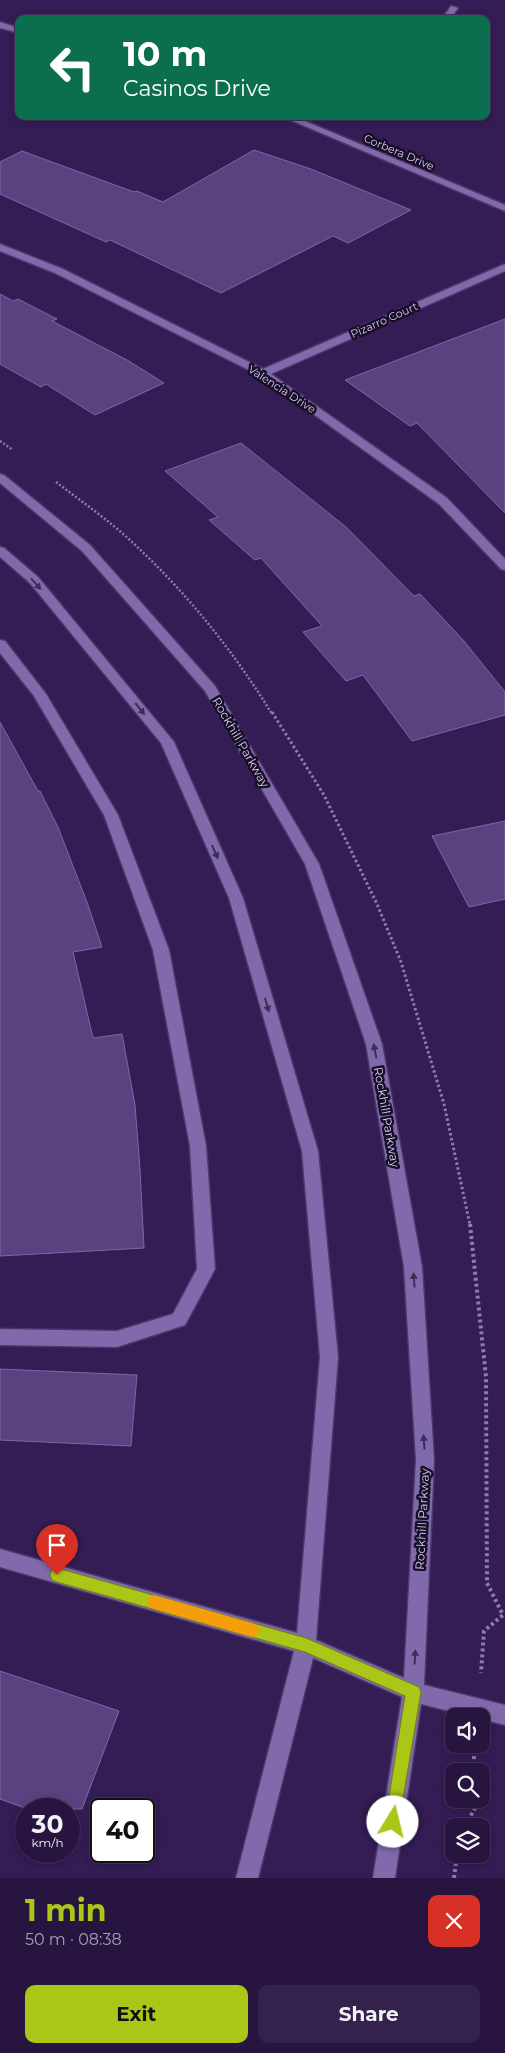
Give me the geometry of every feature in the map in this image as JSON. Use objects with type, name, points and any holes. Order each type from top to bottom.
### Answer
[{"type":"street","points":[[449,15],[454,8]]},
{"type":"street","points":[[0,25],[15,30]]},
{"type":"street","name":"Corbera Drive","points":[[295,120],[505,208]]},
{"type":"street","name":"Valencia Drive","points":[[0,247],[59,271],[263,373],[443,501],[505,566]]},
{"type":"street","name":"Pizarro Court","points":[[263,373],[505,267]]},
{"type":"street","name":"Rockhill Parkway","points":[[0,477],[86,548],[210,689],[312,864],[374,1044],[413,1268],[424,1450],[413,1692],[384,1878]]},
{"type":"street","points":[[0,551],[34,580],[167,742],[236,898],[310,1151],[329,1357],[306,1645],[247,1878]]},
{"type":"street","points":[[0,644],[39,694],[111,814],[161,950],[198,1146],[206,1269],[179,1320],[117,1339],[0,1337]]},
{"type":"street","points":[[0,1558],[306,1645],[413,1692],[505,1715]]},
{"type":"path","points":[[454,1878],[456,1863]]},
{"type":"building","points":[[254,150],[311,169],[411,210],[348,243],[333,236],[221,293],[110,240],[106,242],[0,194],[0,162],[22,151],[134,192],[137,191],[163,202]]},
{"type":"building","points":[[0,294],[13,301],[18,299],[57,319],[52,321],[127,360],[164,383],[95,415],[46,384],[41,387],[0,364]]},
{"type":"building","points":[[505,319],[505,513],[417,423],[410,426],[345,380]]},
{"type":"building","points":[[241,443],[346,527],[414,596],[420,594],[464,641],[505,692],[505,715],[412,741],[363,675],[346,681],[303,632],[322,626],[261,558],[255,560],[209,520],[218,517],[165,471]]},
{"type":"building","points":[[0,722],[38,791],[40,791],[58,827],[102,947],[73,952],[93,1038],[122,1034],[135,1105],[144,1248],[0,1256]]},
{"type":"building","points":[[505,821],[505,899],[469,907],[432,836]]},
{"type":"building","points":[[0,1369],[137,1375],[131,1446],[0,1440]]},
{"type":"building","points":[[0,1671],[119,1711],[82,1809],[80,1809],[80,1798],[15,1798],[15,1804],[0,1799]]},
{"type":"slow traffic","points":[[154,1602],[252,1630]]},
{"type":"route","points":[[57,1575],[306,1645],[413,1692],[393,1822]]}]
